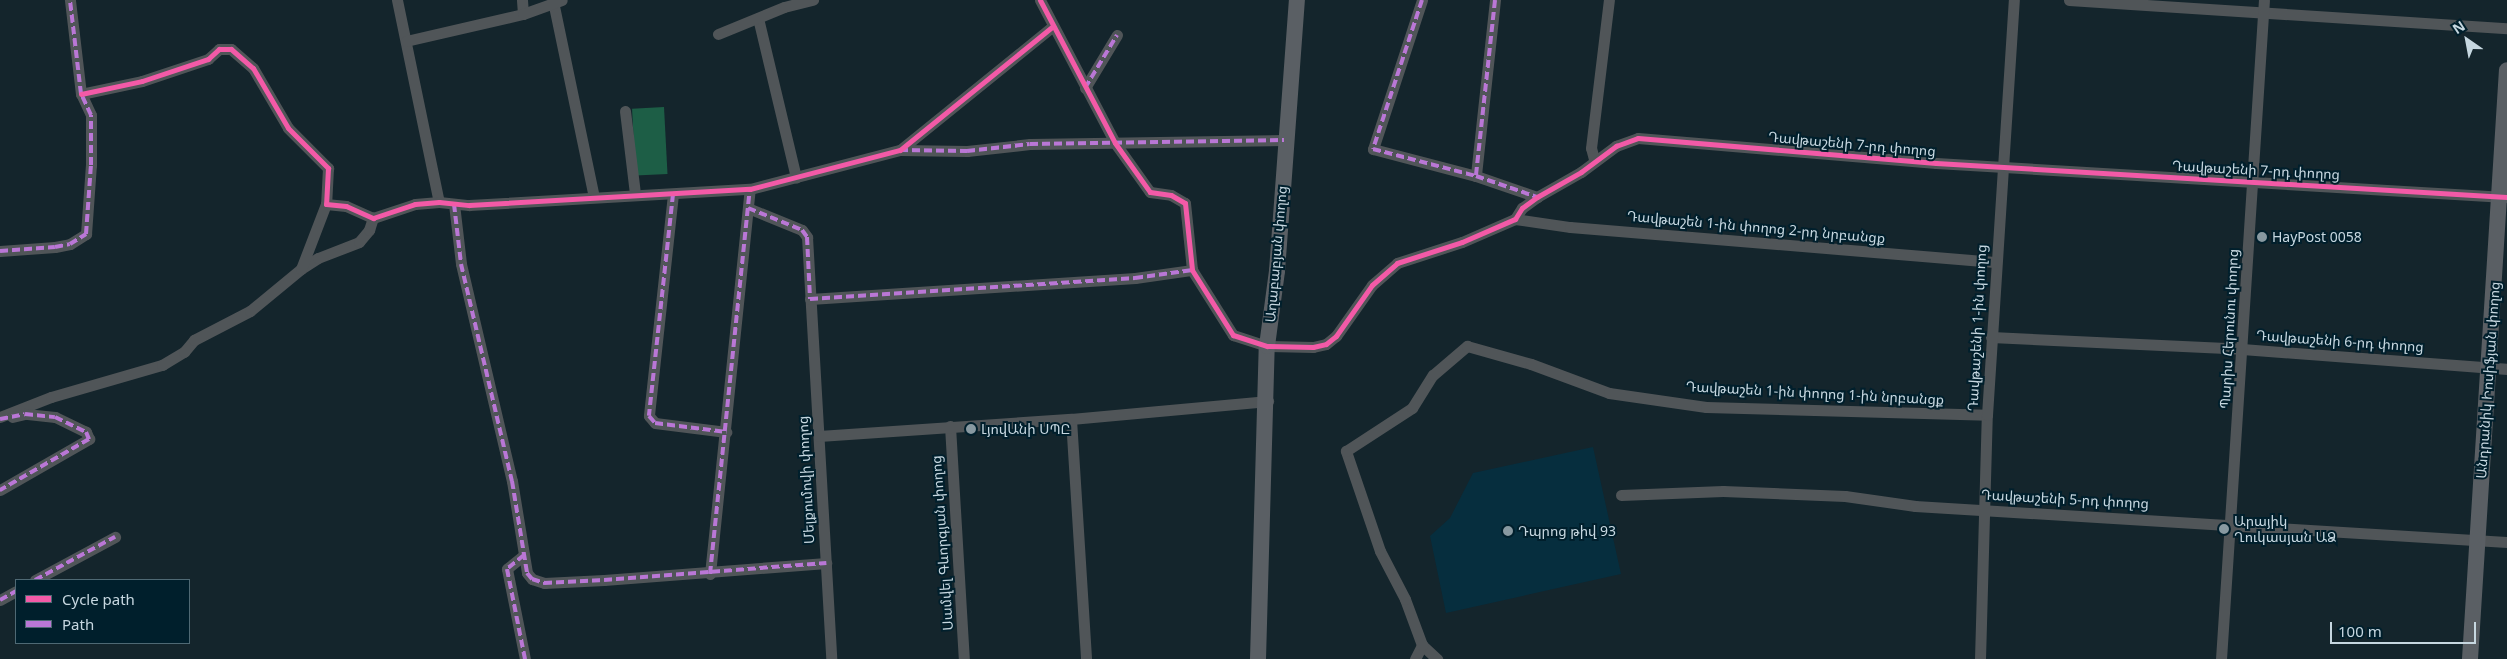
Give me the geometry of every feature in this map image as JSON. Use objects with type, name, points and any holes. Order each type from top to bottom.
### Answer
[{"type":"street","points":[[0,251],[55,247],[70,244],[86,234],[91,165],[91,115],[81,94],[70,0]]},
{"type":"street","points":[[397,0],[439,202]]},
{"type":"street","points":[[522,0],[523,14]]},
{"type":"street","points":[[718,34],[758,18],[813,0]]},
{"type":"street","points":[[1040,0],[1085,88],[1116,142],[1150,192],[1171,195],[1185,203],[1192,270],[1233,335],[1267,346]]},
{"type":"street","name":"Աղաբաբյան փողոց","points":[[1258,659],[1268,401],[1267,346],[1277,271],[1284,140],[1297,0]]},
{"type":"street","points":[[1422,0],[1373,149],[1476,176],[1538,197]]},
{"type":"street","points":[[1476,176],[1495,0]]},
{"type":"street","points":[[1594,159],[1591,148],[1609,0]]},
{"type":"street","name":"Դավթաշենի 1-ին փողոց","points":[[1980,659],[1991,337],[2014,0]]},
{"type":"street","points":[[2069,0],[2507,28]]},
{"type":"street","name":"Պարիս Հերունու փողոց","points":[[2221,659],[2232,523],[2264,0]]},
{"type":"street","points":[[406,41],[523,14],[558,3],[594,197]]},
{"type":"street","points":[[758,18],[796,178]]},
{"type":"street","points":[[900,150],[1053,26]]},
{"type":"street","points":[[1085,88],[1117,35]]},
{"type":"street","points":[[81,94],[142,81],[208,59],[219,49],[232,49],[253,68],[288,128],[328,168],[326,204],[301,269]]},
{"type":"street","name":"Անդրանիկ Իոսիֆյան փողոց","points":[[2470,659],[2488,368],[2503,197],[2507,70]]},
{"type":"street","points":[[625,111],[635,194]]},
{"type":"street","name":"Դավթաշենի 7-րդ փողոց","points":[[1267,346],[1313,347],[1326,344],[1336,336],[1372,284],[1398,263],[1462,242],[1515,219],[1538,197],[1581,172],[1594,159],[1638,138],[1665,138],[1805,153],[2503,197]]},
{"type":"street","points":[[326,204],[346,206],[373,218],[415,204],[439,202],[469,206],[635,194],[674,194],[750,189],[900,150],[967,151],[1030,144],[1284,140]]},
{"type":"street","points":[[710,574],[750,189]]},
{"type":"street","points":[[674,194],[648,416],[655,424],[726,432]]},
{"type":"street","points":[[454,204],[461,264],[512,481],[527,573],[532,579],[544,583],[710,574],[826,563]]},
{"type":"street","name":"Մելքումովի փողոց","points":[[748,208],[802,230],[807,237],[831,659]]},
{"type":"street","points":[[0,418],[51,397],[162,365],[184,352],[194,340],[250,311],[301,269],[326,254],[359,242],[369,230],[373,218]]},
{"type":"street","name":"Դավթաշեն 1-ին փողոց 2-րդ նրբանցք","points":[[1515,219],[1570,227],[1995,262]]},
{"type":"street","points":[[810,299],[1135,278],[1192,270]]},
{"type":"street","name":"Դավթաշենի 6-րդ փողոց","points":[[1991,337],[2242,349],[2507,369]]},
{"type":"street","name":"Դավթաշեն 1-ին փողոց 1-ին նրբանցք","points":[[1422,646],[1405,599],[1380,551],[1346,451],[1412,408],[1433,375],[1466,346],[1539,367],[1609,393],[1706,407],[1987,415]]},
{"type":"street","points":[[819,436],[1070,419],[1268,401]]},
{"type":"street","points":[[0,418],[25,414],[55,417],[86,432],[89,439],[0,490]]},
{"type":"street","points":[[1070,419],[1086,659]]},
{"type":"street","name":"Սամվել Գևորգյան փողոց","points":[[950,426],[964,659]]},
{"type":"street","name":"Դավթաշենի 5-րդ փողոց","points":[[1621,495],[1723,491],[1845,496],[1915,506],[2232,523],[2507,542]]},
{"type":"street","points":[[37,579],[115,537]]},
{"type":"street","points":[[524,555],[507,569],[525,659]]},
{"type":"street","points":[[0,600],[15,592]]},
{"type":"street","points":[[1415,659],[1422,646],[1437,659]]},
{"type":"shaded area","points":[[1593,447],[1621,574],[1446,613],[1430,536],[1450,518],[1473,473]]},
{"type":"green space","points":[[664,107],[668,174],[636,176],[632,109]]},
{"type":"marked path","points":[[0,251],[55,247],[70,244],[86,234],[91,165],[91,115],[81,94],[70,0]]},
{"type":"marked path","points":[[1422,0],[1373,149],[1476,176]]},
{"type":"marked path","points":[[1495,0],[1476,176],[1537,197]]},
{"type":"marked path","points":[[1085,88],[1117,35]]},
{"type":"marked path","points":[[900,150],[967,151],[1030,144],[1284,140]]},
{"type":"marked path","points":[[710,574],[750,189]]},
{"type":"marked path","points":[[673,194],[649,416],[655,423],[726,432]]},
{"type":"marked path","points":[[454,204],[461,264],[512,481],[527,573],[532,579],[544,583],[604,580],[826,563]]},
{"type":"marked path","points":[[748,208],[802,230],[807,237],[810,299],[1135,278],[1192,270]]},
{"type":"marked path","points":[[0,419],[25,414],[55,417],[86,432],[89,439],[0,490]]},
{"type":"marked path","points":[[37,579],[115,537]]},
{"type":"marked path","points":[[524,555],[507,569],[525,659]]},
{"type":"marked path","points":[[0,600],[15,592]]},
{"type":"cycle path","points":[[1040,0],[1115,143],[1150,192],[1171,195],[1185,203],[1192,270],[1233,335],[1267,346],[1313,347],[1326,344],[1336,336],[1372,285],[1397,263],[1462,242],[1515,219],[1522,208],[1537,197],[1581,172],[1616,146],[1638,138],[1936,163],[2507,197]]},
{"type":"cycle path","points":[[81,94],[142,81],[208,59],[219,49],[231,49],[253,68],[288,128],[328,168],[326,204],[346,206],[373,218],[415,204],[439,202],[469,205],[750,189],[900,150],[1053,26]]},
{"type":"place","name":"HayPost 0058","points":[[2262,237]]},
{"type":"place","name":"ԼյովԱնի ՍՊԸ","points":[[971,429]]},
{"type":"place","name":"Արայիկ Ղուկասյան ԱՁ","points":[[2224,529]]},
{"type":"place","name":"Դպրոց թիվ 93","points":[[1508,531]]}]
